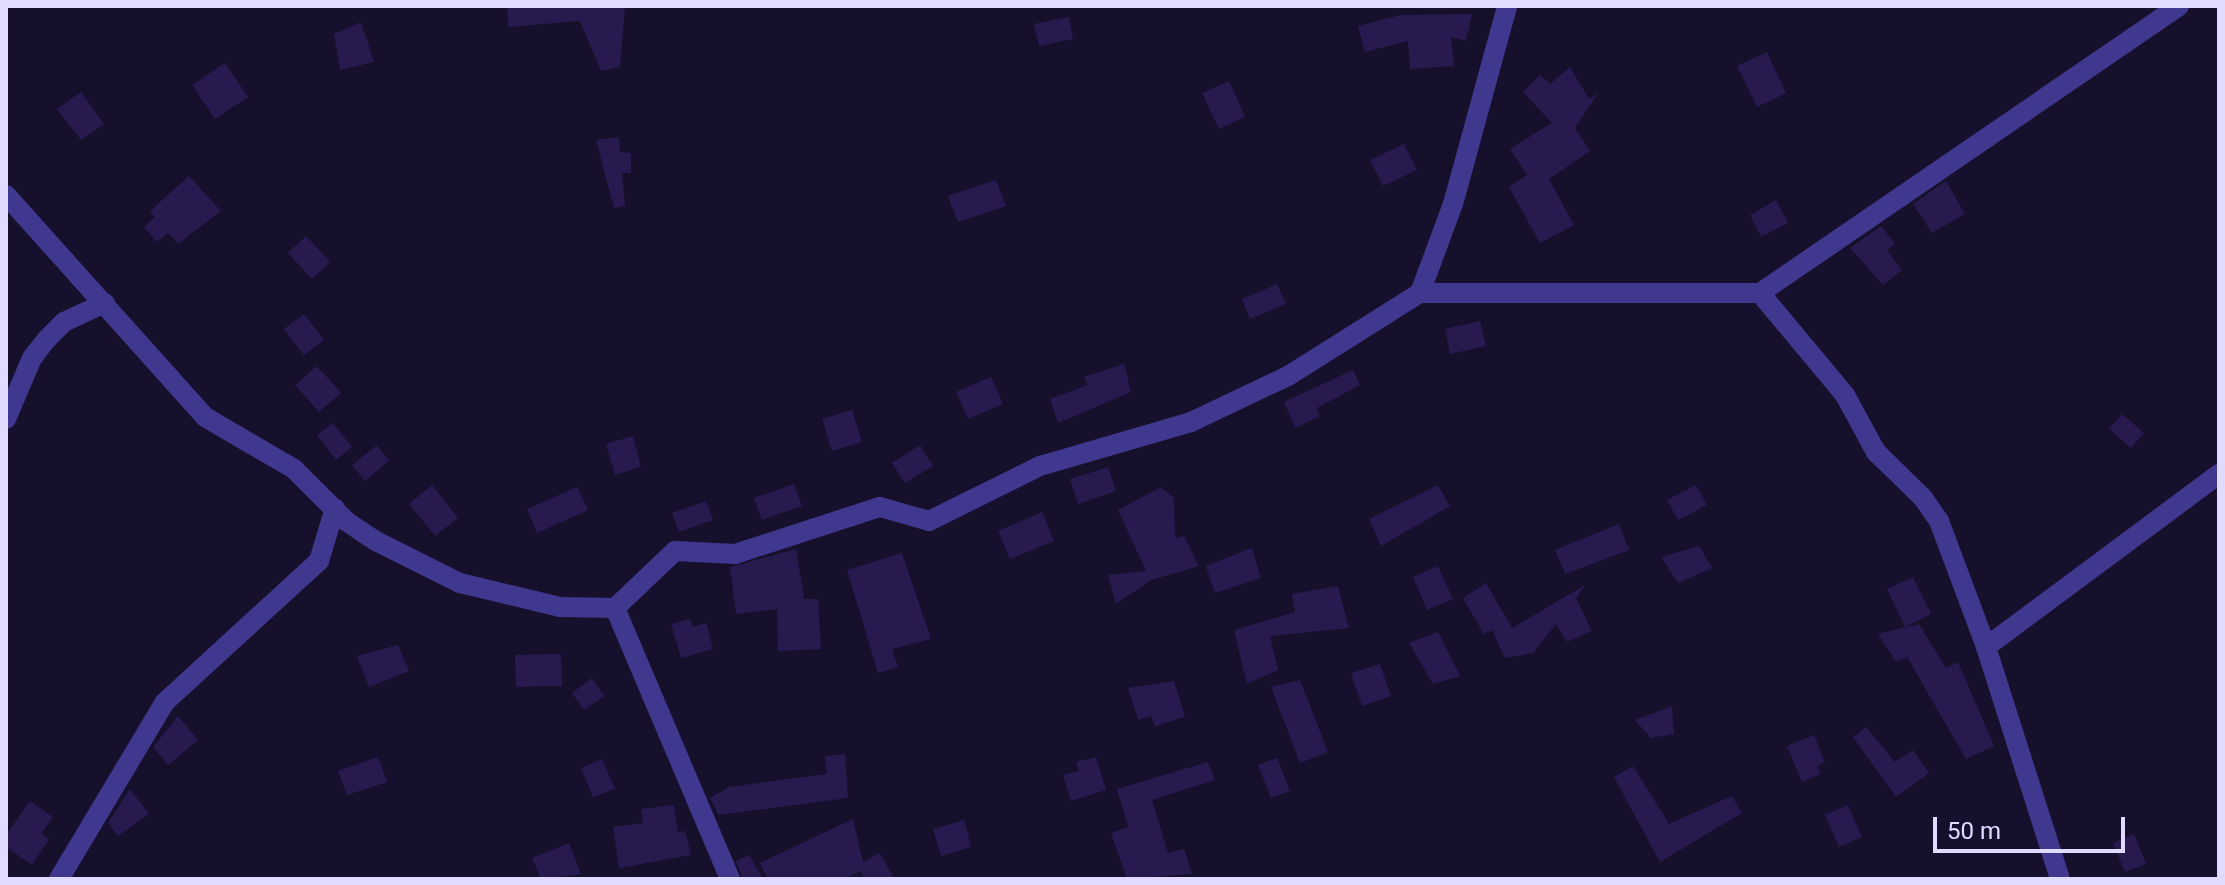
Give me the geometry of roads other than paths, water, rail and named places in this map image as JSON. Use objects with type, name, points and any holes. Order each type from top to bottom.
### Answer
[{"type":"street","points":[[1420,293],[1453,204],[1507,6]]},
{"type":"street","points":[[6,195],[205,417],[294,469],[376,541],[460,583],[545,605],[615,608],[675,551],[735,554],[880,507],[929,521],[1040,466],[1191,422],[1288,376],[1420,293],[1760,293],[2179,6]]},
{"type":"street","points":[[1760,293],[1845,395],[1876,452],[1939,521],[1986,647],[2060,879]]},
{"type":"street","points":[[6,419],[32,358],[47,339],[64,322],[105,303]]},
{"type":"street","points":[[1986,647],[2219,474]]},
{"type":"street","points":[[59,879],[165,702],[319,561],[335,508]]},
{"type":"street","points":[[615,608],[730,879]]}]
